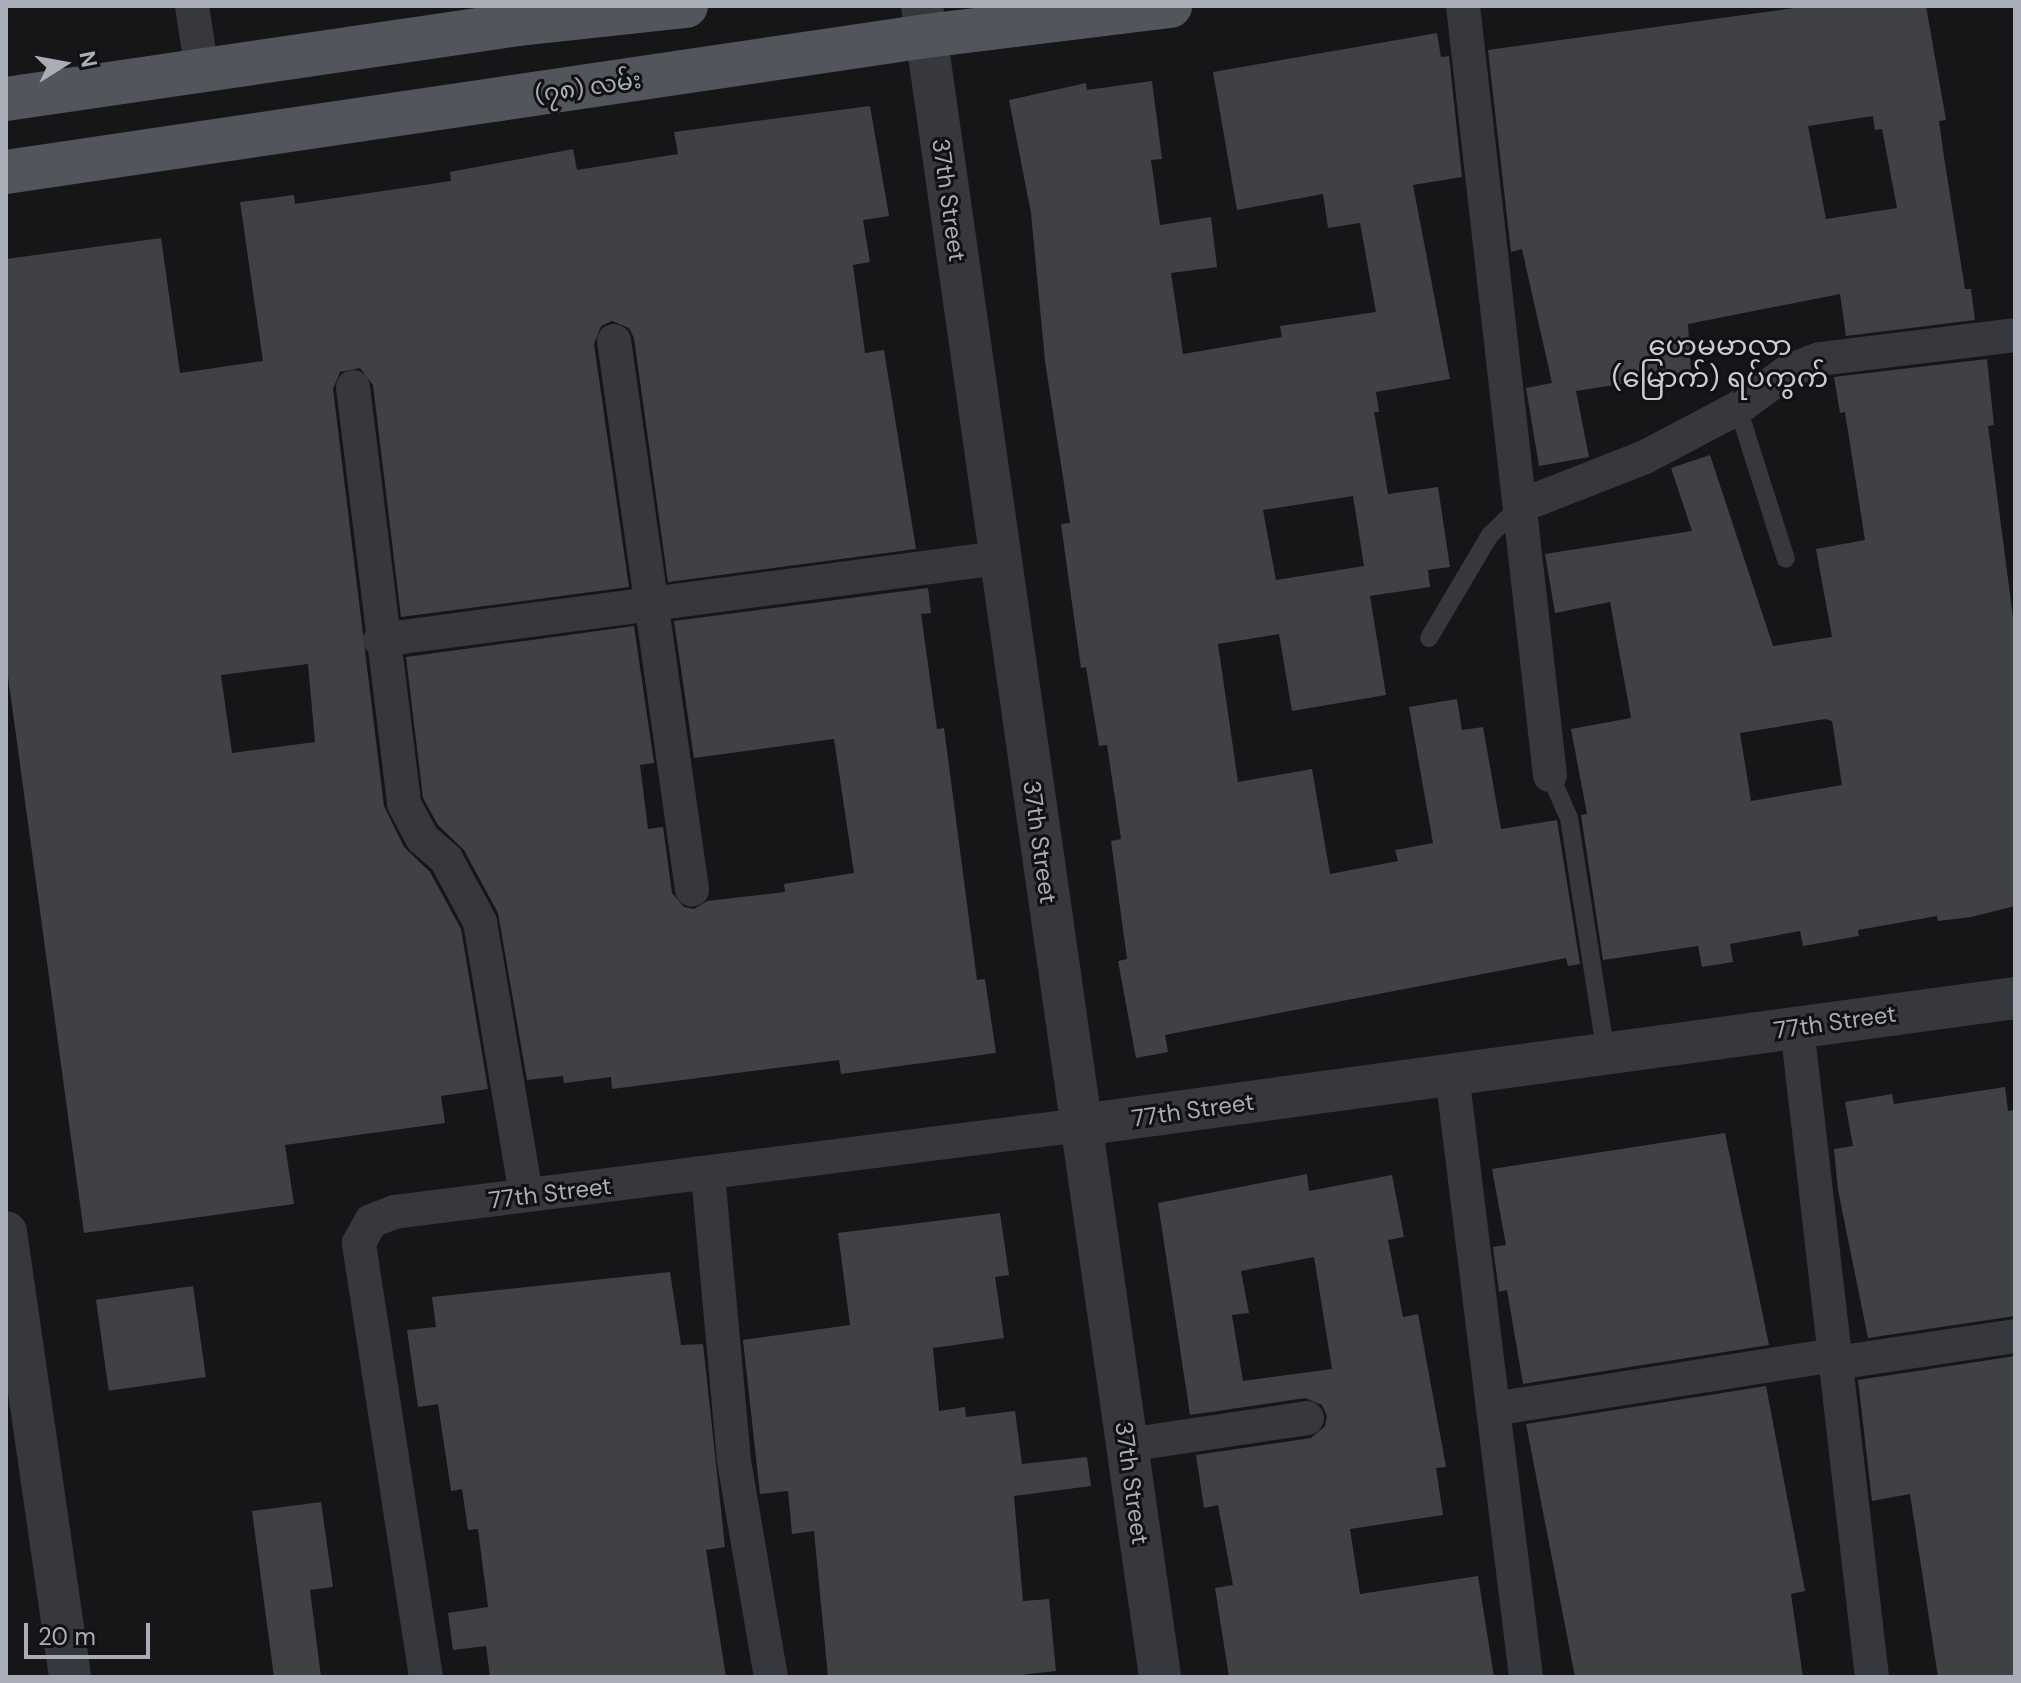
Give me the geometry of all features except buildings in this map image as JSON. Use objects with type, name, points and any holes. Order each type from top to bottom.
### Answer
[{"type":"main road","points":[[6,99],[519,24],[686,6]]},
{"type":"main road","name":"(၇၈) လမ်း","points":[[6,172],[924,21],[1170,6]]},
{"type":"street","points":[[192,6],[202,71]]},
{"type":"street","points":[[1463,6],[1550,775]]},
{"type":"street","name":"37th Street","points":[[924,21],[998,558],[1160,1677]]},
{"type":"street","points":[[1520,506],[1645,457],[1738,408],[1790,370],[1820,359],[2015,335]]},
{"type":"street","points":[[614,341],[649,606],[692,889]]},
{"type":"street","points":[[353,387],[380,640],[404,804],[422,838],[446,859],[480,922],[490,960],[526,1194]]},
{"type":"street","points":[[380,640],[998,558]]},
{"type":"street","name":"77th Street","points":[[426,1677],[359,1243],[371,1221],[394,1212],[526,1194],[708,1175],[2015,998]]},
{"type":"street","points":[[1797,1027],[1872,1677]]},
{"type":"street","points":[[1452,1074],[1526,1677]]},
{"type":"street","points":[[708,1175],[734,1461],[771,1677]]},
{"type":"street","points":[[6,1232],[10,1280],[70,1677]]},
{"type":"street","points":[[1493,1409],[2015,1336]]},
{"type":"street","points":[[1127,1445],[1307,1418]]},
{"type":"lane","points":[[1738,408],[1786,559]]},
{"type":"lane","points":[[1429,638],[1490,535],[1520,506]]},
{"type":"lane","points":[[1550,775],[1569,818],[1606,1053]]},
{"type":"district","name":"ဟေမမာလာ (မြောက်) ရပ်ကွက်","points":[[1720,362]]}]
